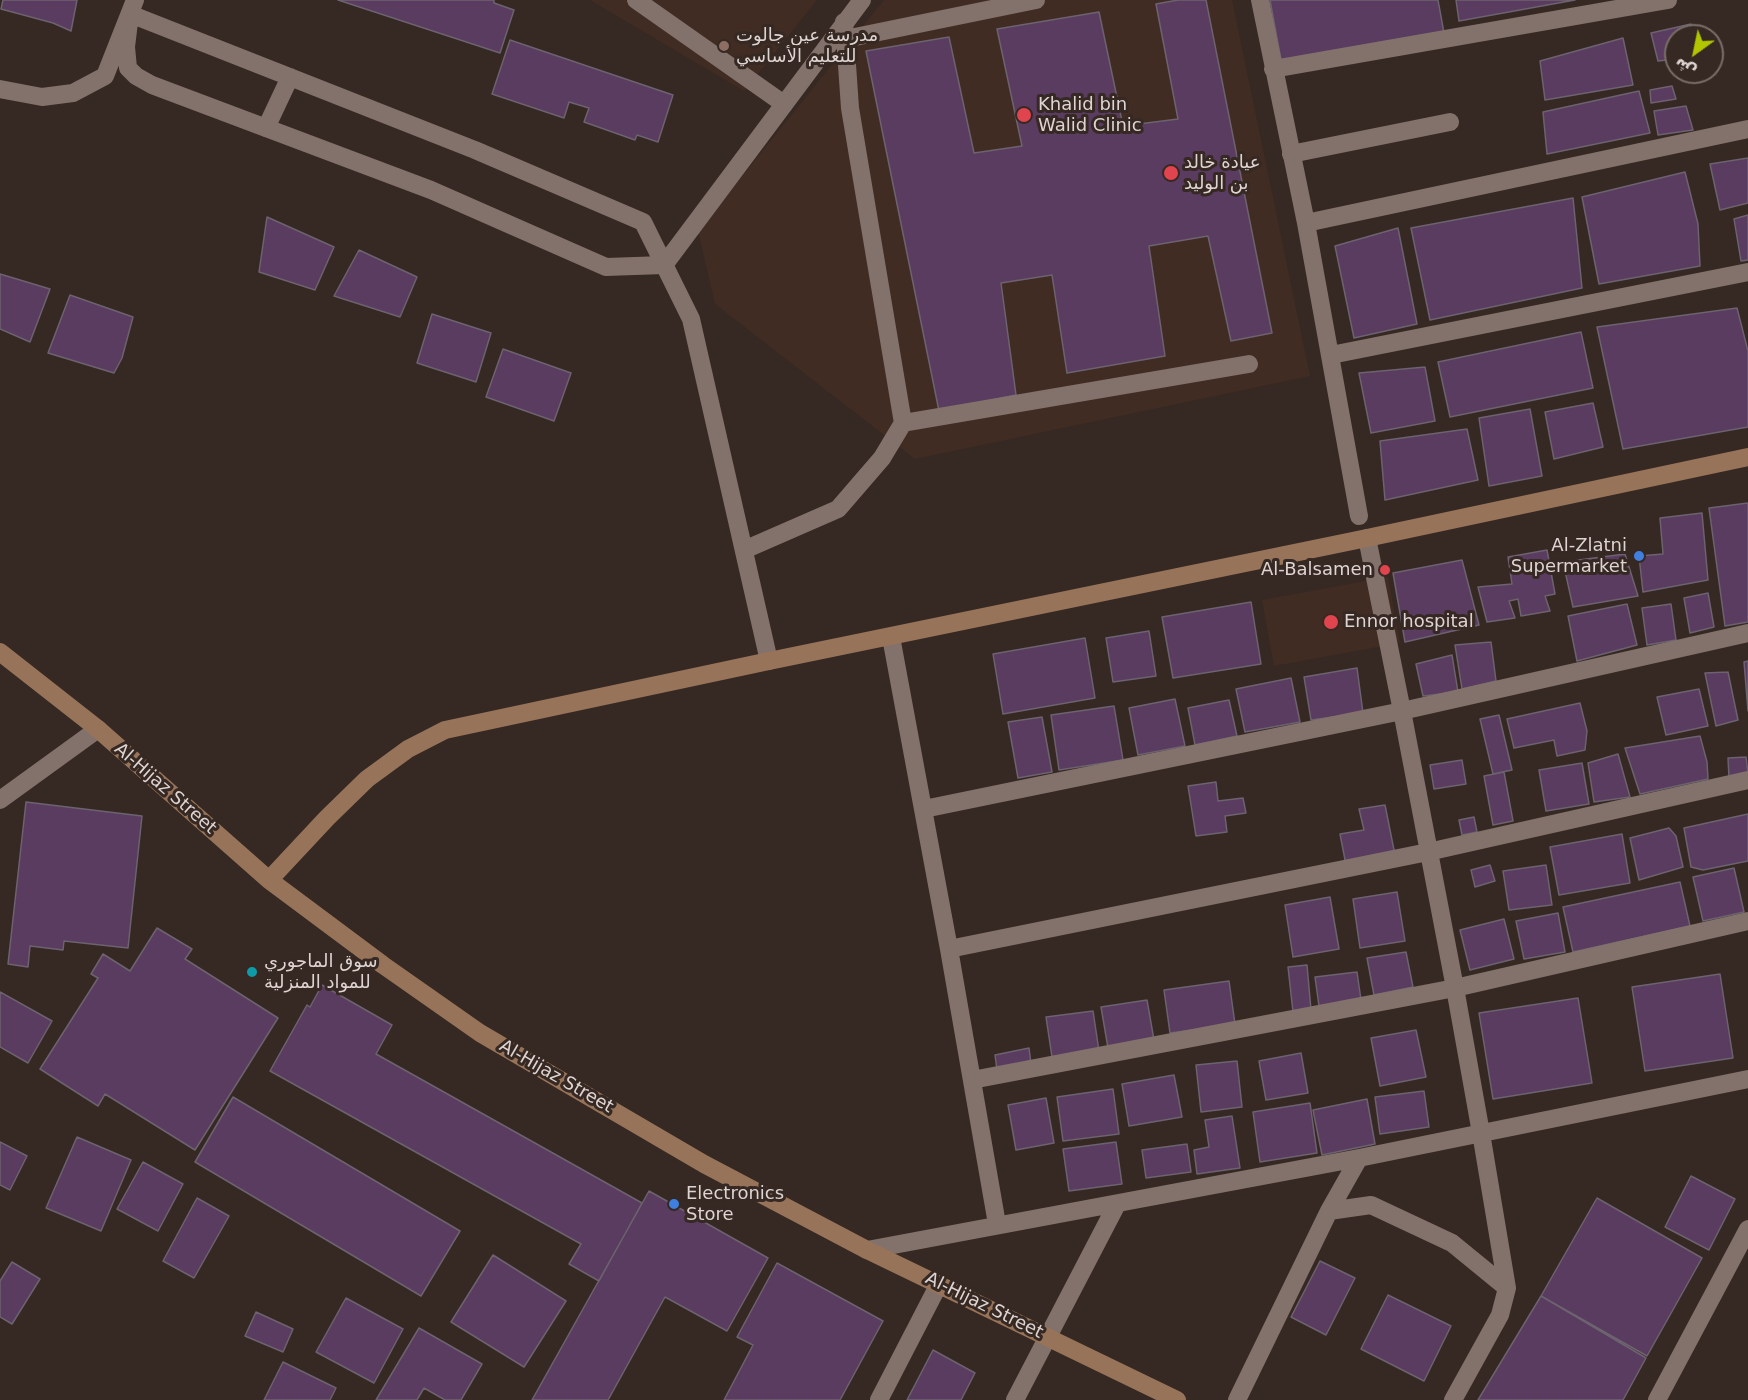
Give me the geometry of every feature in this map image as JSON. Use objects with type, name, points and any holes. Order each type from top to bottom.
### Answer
[{"type":"street","points":[[636,0],[784,104]]},
{"type":"street","points":[[664,265],[784,104],[845,31],[862,0]]},
{"type":"street","points":[[845,31],[1036,0]]},
{"type":"street","points":[[1260,0],[1306,223],[1359,516]]},
{"type":"street","points":[[1273,69],[1668,0]]},
{"type":"street","points":[[132,7],[126,47],[129,68],[136,76],[152,85],[431,190],[606,267],[664,265]]},
{"type":"street","points":[[132,7],[290,77],[475,150],[643,222],[691,319],[769,661]]},
{"type":"street","points":[[0,89],[42,97],[73,93],[105,76],[132,7]]},
{"type":"street","points":[[744,550],[838,509],[882,458],[903,423],[850,108],[845,31]]},
{"type":"street","points":[[266,128],[290,77]]},
{"type":"street","points":[[1291,154],[1450,122]]},
{"type":"street","points":[[1306,223],[1748,129]]},
{"type":"street","points":[[1331,355],[1748,272]]},
{"type":"street","points":[[903,423],[1249,364]]},
{"type":"street","points":[[269,880],[367,778],[408,749],[445,730],[1748,457]]},
{"type":"street","points":[[1367,538],[1455,988],[1507,1288],[1500,1315],[1453,1400]]},
{"type":"street","points":[[924,809],[1402,711],[1748,633]]},
{"type":"street","points":[[891,637],[924,809],[997,1224]]},
{"type":"street","name":"Al-Hijaz Street","points":[[0,652],[98,729],[269,880],[383,965],[480,1033],[704,1164],[867,1250],[1177,1400]]},
{"type":"street","points":[[0,815],[5,797],[98,729]]},
{"type":"street","points":[[949,949],[1428,852],[1748,780]]},
{"type":"street","points":[[972,1080],[1455,988],[1748,921]]},
{"type":"street","points":[[867,1250],[1359,1158],[1748,1079]]},
{"type":"street","points":[[1237,1400],[1329,1211],[1359,1158]]},
{"type":"street","points":[[1015,1400],[1117,1204]]},
{"type":"street","points":[[1329,1211],[1371,1205],[1452,1243],[1507,1288]]},
{"type":"street","points":[[1657,1400],[1748,1229]]},
{"type":"street","points":[[879,1400],[939,1284]]},
{"type":"shaded area","name":"مدرسة عين جالوت للتعليم الأساسي","points":[[590,0],[817,0],[744,91]]},
{"type":"shaded area","name":"Khalid bin Walid Clinic","points":[[884,0],[1232,0],[1310,376],[915,459],[715,304],[698,231]]},
{"type":"shaded area","name":"Ennor hospital","points":[[1388,577],[1400,643],[1274,666],[1262,600]]},
{"type":"building","points":[[3,0],[77,0],[71,31],[53,23],[1,9]]},
{"type":"building","points":[[338,0],[494,0],[494,3],[514,10],[500,53]]},
{"type":"building","points":[[1178,0],[1206,0],[1272,333],[1231,341],[1208,236],[1149,246],[1165,356],[1067,373],[1052,275],[1001,283],[1016,395],[939,411],[866,51],[949,37],[974,153],[1022,146],[997,29],[1099,12],[1123,126],[1178,119],[1156,4]]},
{"type":"building","points":[[1270,0],[1438,0],[1444,33],[1281,60]]},
{"type":"building","points":[[1456,0],[1575,0],[1459,21]]},
{"type":"building","points":[[1664,30],[1664,60],[1658,61],[1651,33]]},
{"type":"building","points":[[1623,38],[1633,85],[1545,100],[1540,61]]},
{"type":"building","points":[[510,40],[673,95],[658,142],[637,135],[635,140],[584,122],[589,108],[569,102],[564,118],[492,94]]},
{"type":"building","points":[[1672,86],[1676,99],[1651,103],[1650,90]]},
{"type":"building","points":[[1639,91],[1650,133],[1547,154],[1543,112]]},
{"type":"building","points":[[1686,106],[1693,130],[1658,135],[1654,111]]},
{"type":"building","points":[[1748,158],[1748,203],[1720,210],[1710,164]]},
{"type":"building","points":[[1685,172],[1698,224],[1700,266],[1599,284],[1582,197]]},
{"type":"building","points":[[1573,198],[1582,288],[1430,320],[1411,228]]},
{"type":"building","points":[[1748,215],[1748,260],[1741,261],[1734,219]]},
{"type":"building","points":[[267,217],[334,247],[315,290],[259,272]]},
{"type":"building","points":[[1398,228],[1417,324],[1354,338],[1335,246]]},
{"type":"building","points":[[359,250],[417,277],[400,317],[334,296]]},
{"type":"building","points":[[0,274],[50,289],[30,342],[0,329]]},
{"type":"building","points":[[70,295],[133,317],[122,358],[114,373],[48,353]]},
{"type":"building","points":[[1737,308],[1748,351],[1748,427],[1623,449],[1597,327]]},
{"type":"building","points":[[432,314],[491,333],[476,382],[417,363]]},
{"type":"building","points":[[1581,332],[1593,388],[1450,417],[1438,362]]},
{"type":"building","points":[[503,349],[571,373],[554,421],[486,397]]},
{"type":"building","points":[[1425,367],[1435,421],[1371,433],[1359,373]]},
{"type":"building","points":[[1593,403],[1603,447],[1554,459],[1545,412]]},
{"type":"building","points":[[1530,409],[1542,476],[1489,486],[1479,418]]},
{"type":"building","points":[[1467,429],[1478,480],[1385,500],[1380,441]]},
{"type":"building","points":[[1748,503],[1748,622],[1725,626],[1709,508]]},
{"type":"building","points":[[1702,513],[1708,580],[1643,592],[1639,556],[1663,554],[1660,518]]},
{"type":"building","points":[[1547,550],[1555,594],[1545,596],[1550,611],[1521,616],[1518,599],[1509,601],[1515,618],[1487,622],[1478,587],[1512,584],[1508,557]]},
{"type":"building","points":[[1625,554],[1638,596],[1573,607],[1563,562]]},
{"type":"building","points":[[1462,560],[1479,625],[1405,642],[1393,573]]},
{"type":"building","points":[[1708,593],[1714,627],[1690,633],[1684,598]]},
{"type":"building","points":[[1251,602],[1261,664],[1173,678],[1162,617]]},
{"type":"building","points":[[1627,604],[1637,645],[1577,661],[1568,616]]},
{"type":"building","points":[[1671,604],[1676,640],[1647,645],[1642,608]]},
{"type":"building","points":[[1149,631],[1156,676],[1113,682],[1106,638]]},
{"type":"building","points":[[1085,638],[1095,698],[1003,714],[993,654]]},
{"type":"building","points":[[1491,642],[1496,681],[1462,689],[1455,645]]},
{"type":"building","points":[[1452,655],[1458,692],[1423,696],[1416,664]]},
{"type":"building","points":[[1748,661],[1748,711],[1744,662]]},
{"type":"building","points":[[1357,668],[1363,713],[1311,720],[1304,677]]},
{"type":"building","points":[[1728,672],[1738,720],[1716,726],[1705,673]]},
{"type":"building","points":[[1291,678],[1300,722],[1245,732],[1236,689]]},
{"type":"building","points":[[1699,689],[1708,726],[1666,735],[1657,697]]},
{"type":"building","points":[[1175,699],[1185,746],[1138,755],[1129,708]]},
{"type":"building","points":[[1229,700],[1237,736],[1195,745],[1188,708]]},
{"type":"building","points":[[1580,703],[1587,731],[1585,750],[1557,756],[1554,740],[1514,748],[1507,719]]},
{"type":"building","points":[[1114,706],[1123,760],[1059,770],[1051,715]]},
{"type":"building","points":[[1499,715],[1512,770],[1493,774],[1480,719]]},
{"type":"building","points":[[1042,717],[1052,772],[1018,778],[1008,722]]},
{"type":"building","points":[[1700,736],[1707,762],[1708,779],[1640,794],[1625,748]]},
{"type":"building","points":[[1618,754],[1630,797],[1594,802],[1588,763]]},
{"type":"building","points":[[1746,757],[1748,773],[1729,778],[1728,758]]},
{"type":"building","points":[[1462,760],[1466,784],[1434,789],[1430,765]]},
{"type":"building","points":[[1582,763],[1589,804],[1546,811],[1539,770]]},
{"type":"building","points":[[1504,772],[1513,821],[1493,825],[1484,776]]},
{"type":"building","points":[[1216,782],[1218,801],[1243,798],[1246,813],[1225,816],[1227,832],[1196,836],[1188,786]]},
{"type":"building","points":[[26,802],[142,816],[128,948],[64,941],[63,950],[30,946],[28,967],[8,964]]},
{"type":"building","points":[[1385,805],[1395,855],[1346,865],[1340,834],[1364,830],[1359,809]]},
{"type":"building","points":[[1748,814],[1748,861],[1703,870],[1691,867],[1684,828]]},
{"type":"building","points":[[1474,817],[1477,832],[1462,835],[1459,820]]},
{"type":"building","points":[[1669,828],[1676,836],[1683,867],[1639,880],[1630,838]]},
{"type":"building","points":[[1622,834],[1630,883],[1559,895],[1550,847]]},
{"type":"building","points":[[1490,865],[1495,881],[1475,887],[1471,870]]},
{"type":"building","points":[[1546,865],[1552,905],[1509,910],[1503,871]]},
{"type":"building","points":[[1734,868],[1744,912],[1703,921],[1693,877]]},
{"type":"building","points":[[1680,882],[1690,926],[1573,952],[1563,907]]},
{"type":"building","points":[[1397,892],[1405,941],[1360,948],[1353,899]]},
{"type":"building","points":[[1330,897],[1339,949],[1293,957],[1285,905]]},
{"type":"building","points":[[1558,913],[1565,952],[1524,959],[1516,921]]},
{"type":"building","points":[[1504,919],[1514,959],[1470,970],[1460,930]]},
{"type":"building","points":[[157,928],[192,949],[185,959],[278,1018],[195,1150],[105,1094],[98,1106],[40,1069],[98,978],[91,974],[103,954],[130,971]]},
{"type":"building","points":[[1406,952],[1413,987],[1374,995],[1367,958]]},
{"type":"building","points":[[1307,965],[1311,1010],[1293,1012],[1288,967]]},
{"type":"building","points":[[1357,972],[1361,1000],[1319,1006],[1315,977]]},
{"type":"building","points":[[1720,974],[1733,1058],[1645,1071],[1632,987]]},
{"type":"building","points":[[1229,981],[1235,1024],[1170,1033],[1164,990]]},
{"type":"building","points":[[322,985],[392,1025],[376,1054],[642,1203],[599,1281],[569,1264],[581,1244],[270,1071],[307,1005],[310,1007]]},
{"type":"building","points":[[0,992],[52,1021],[28,1063],[0,1047]]},
{"type":"building","points":[[1578,998],[1592,1083],[1493,1099],[1479,1013]]},
{"type":"building","points":[[1147,1000],[1154,1040],[1108,1048],[1101,1007]]},
{"type":"building","points":[[1093,1011],[1099,1051],[1052,1057],[1046,1017]]},
{"type":"building","points":[[1416,1030],[1426,1077],[1380,1086],[1371,1038]]},
{"type":"building","points":[[1029,1048],[1031,1064],[997,1070],[995,1055]]},
{"type":"building","points":[[1301,1053],[1308,1093],[1266,1100],[1259,1061]]},
{"type":"building","points":[[1237,1061],[1242,1107],[1201,1112],[1196,1065]]},
{"type":"building","points":[[1174,1075],[1182,1117],[1129,1126],[1122,1084]]},
{"type":"building","points":[[1113,1089],[1119,1134],[1063,1141],[1057,1097]]},
{"type":"building","points":[[1424,1091],[1429,1127],[1380,1134],[1375,1097]]},
{"type":"building","points":[[233,1097],[460,1231],[421,1296],[195,1162]]},
{"type":"building","points":[[1046,1098],[1054,1143],[1016,1150],[1008,1105]]},
{"type":"building","points":[[1367,1099],[1375,1144],[1322,1155],[1313,1110]]},
{"type":"building","points":[[1310,1103],[1317,1153],[1260,1162],[1253,1112]]},
{"type":"building","points":[[1232,1116],[1240,1168],[1197,1174],[1194,1150],[1209,1147],[1205,1120]]},
{"type":"building","points":[[77,1137],[131,1160],[101,1231],[46,1208]]},
{"type":"building","points":[[0,1142],[27,1156],[10,1190],[0,1185]]},
{"type":"building","points":[[1116,1142],[1122,1184],[1069,1191],[1063,1149]]},
{"type":"building","points":[[1187,1144],[1191,1172],[1146,1178],[1142,1150]]},
{"type":"building","points":[[143,1162],[183,1184],[158,1231],[117,1209]]},
{"type":"building","points":[[1691,1176],[1735,1199],[1709,1250],[1665,1227]]},
{"type":"building","points":[[649,1191],[768,1258],[727,1331],[665,1297],[608,1400],[532,1400]]},
{"type":"building","points":[[197,1198],[229,1216],[194,1278],[163,1261]]},
{"type":"building","points":[[1597,1198],[1702,1258],[1647,1356],[1541,1296]]},
{"type":"building","points":[[493,1255],[566,1301],[524,1367],[451,1322]]},
{"type":"building","points":[[1320,1261],[1355,1278],[1326,1335],[1291,1317]]},
{"type":"building","points":[[12,1262],[40,1279],[12,1324],[0,1317],[0,1281]]},
{"type":"building","points":[[777,1263],[883,1321],[840,1400],[724,1400],[753,1345],[737,1337]]},
{"type":"building","points":[[1388,1295],[1451,1326],[1424,1381],[1361,1349]]},
{"type":"building","points":[[1541,1296],[1646,1358],[1623,1400],[1478,1400]]},
{"type":"building","points":[[346,1298],[403,1329],[374,1383],[316,1352]]},
{"type":"building","points":[[256,1312],[293,1329],[283,1352],[245,1336]]},
{"type":"building","points":[[419,1328],[482,1364],[461,1400],[445,1400],[424,1388],[417,1400],[376,1400]]},
{"type":"building","points":[[933,1350],[975,1373],[961,1400],[907,1400]]},
{"type":"building","points":[[283,1362],[336,1388],[330,1400],[264,1400]]},
{"type":"place","name":"مدرسة عين جالوت للتعليم الأساسي","points":[[724,46]]},
{"type":"place","name":"Khalid bin Walid Clinic","points":[[1024,115]]},
{"type":"place","name":"عيادة خالد بن الوليد","points":[[1171,173]]},
{"type":"place","name":"Al-Zlatni Supermarket","points":[[1639,556]]},
{"type":"place","name":"Al-Balsamen","points":[[1385,570]]},
{"type":"place","name":"Ennor hospital","points":[[1331,622]]},
{"type":"place","name":"سوق الماجوري للمواد المنزلية","points":[[252,972]]},
{"type":"place","name":"Electronics Store","points":[[674,1204]]}]
